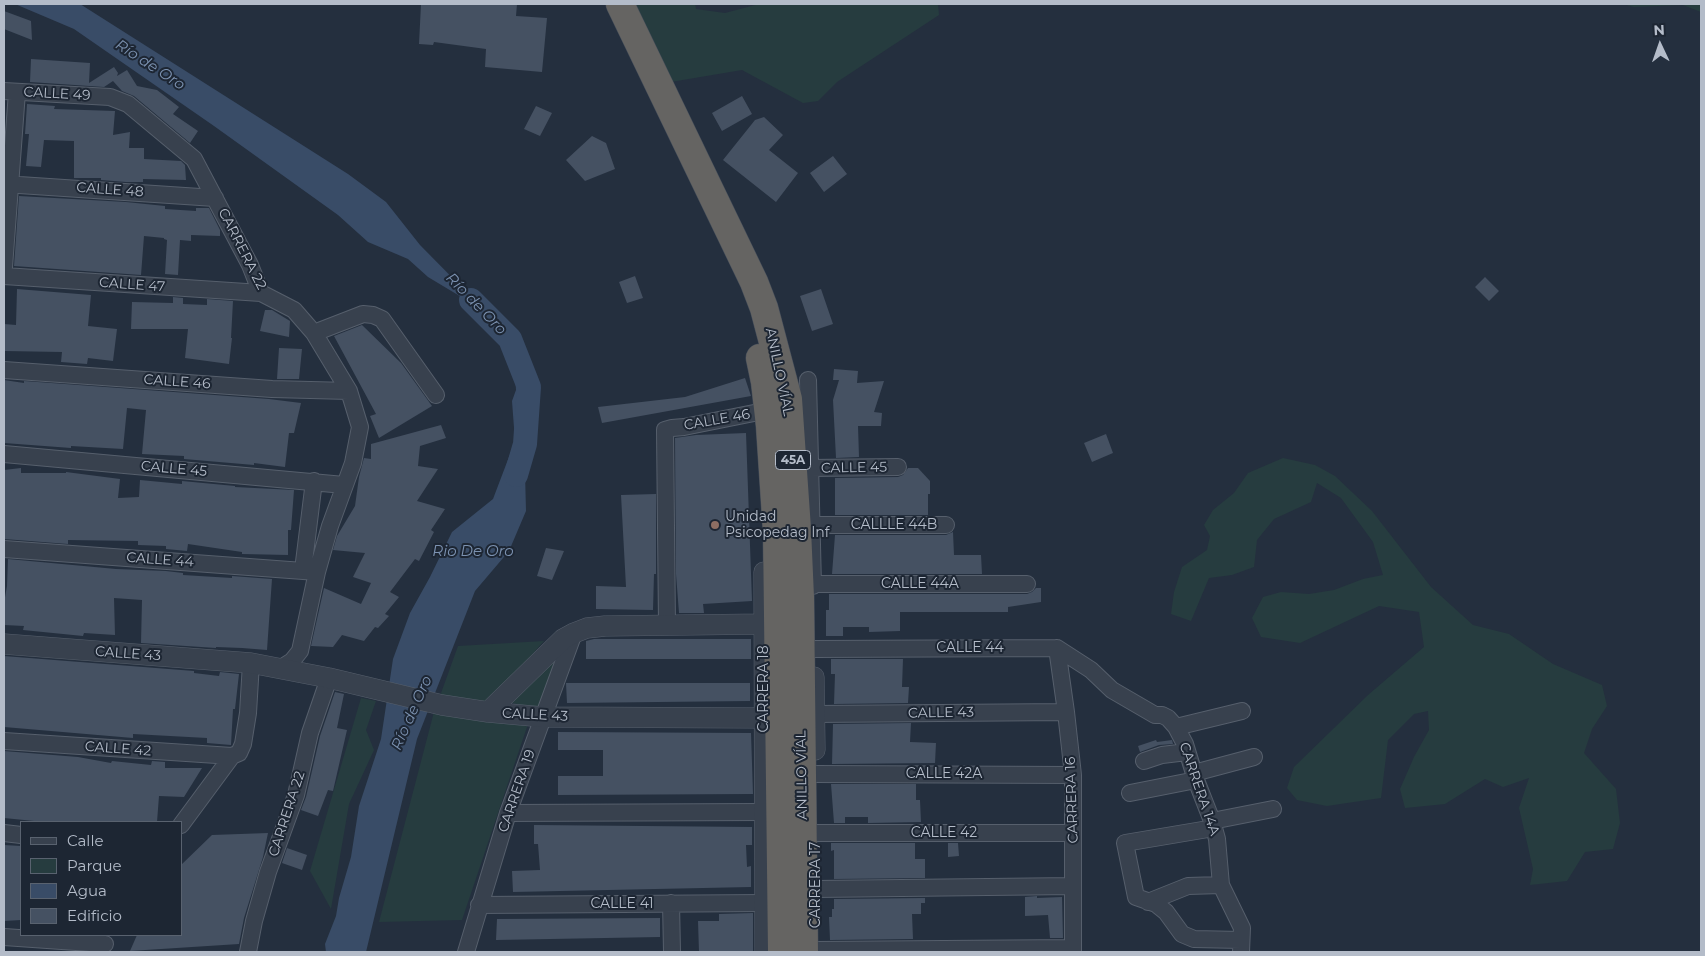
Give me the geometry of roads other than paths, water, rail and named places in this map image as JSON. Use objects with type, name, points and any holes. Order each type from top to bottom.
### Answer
[{"type":"highway","name":"ANILLO VÍAL","points":[[602,4],[729,260],[746,307],[765,382],[777,532],[782,952]]},
{"type":"highway","name":"ANILLO VÍAL","points":[[620,4],[741,254],[764,308],[788,399],[797,528],[806,590],[812,951]]},
{"type":"street","name":"CALLE 49","points":[[10,91],[110,97]]},
{"type":"street","points":[[4,267],[10,91]]},
{"type":"street","name":"CARRERA 22","points":[[110,97],[128,104],[194,159],[250,265],[261,293],[294,310],[314,333],[349,391],[360,427],[353,463],[310,571],[300,651]]},
{"type":"street","name":"CALLE 48","points":[[7,184],[215,198]]},
{"type":"street","name":"CALLE 47","points":[[4,276],[261,293]]},
{"type":"street","points":[[314,333],[363,314],[373,315],[382,319],[436,395]]},
{"type":"street","name":"CALLE 46","points":[[4,370],[272,388],[349,391]]},
{"type":"street","name":"CARRERA 17","points":[[808,380],[811,525],[806,590],[814,644],[816,833],[816,889],[812,951]]},
{"type":"street","name":"CALLE 46","points":[[667,625],[665,430],[769,418]]},
{"type":"street","name":"CARRERA 18","points":[[765,952],[763,466],[769,418]]},
{"type":"street","name":"CALLE 45","points":[[4,454],[344,485]]},
{"type":"street","name":"CALLE 45","points":[[810,468],[898,467]]},
{"type":"street","points":[[310,571],[314,481]]},
{"type":"street","name":"CALLLE 44B","points":[[811,525],[946,525]]},
{"type":"street","name":"CALLE 44","points":[[4,549],[310,571]]},
{"type":"street","name":"CALLE 44A","points":[[806,590],[1027,584]]},
{"type":"street","points":[[488,712],[563,639],[587,628],[605,626],[764,624]]},
{"type":"street","name":"CARRERA 19","points":[[466,952],[508,813],[574,633]]},
{"type":"street","name":"CALLE 43","points":[[4,644],[251,663],[488,712],[543,717],[764,718]]},
{"type":"street","name":"CALLE 44","points":[[814,644],[1056,648]]},
{"type":"street","name":"CARRERA 14A","points":[[1056,648],[1091,670],[1112,690],[1155,715],[1162,715],[1168,718],[1176,727],[1185,744],[1213,825],[1217,839],[1221,884],[1242,928],[1241,946]]},
{"type":"street","name":"CARRERA 16","points":[[1056,648],[1073,775],[1073,950]]},
{"type":"street","points":[[282,668],[292,661],[300,651]]},
{"type":"street","points":[[300,651],[304,663],[320,676]]},
{"type":"street","points":[[182,824],[232,756],[238,753],[243,744],[248,713],[251,663]]},
{"type":"street","name":"CARRERA 22","points":[[248,952],[254,921],[268,872],[296,795],[320,676]]},
{"type":"street","points":[[1176,727],[1242,711]]},
{"type":"street","name":"CALLE 43","points":[[815,714],[1066,712]]},
{"type":"street","name":"CALLE 42","points":[[4,741],[232,756]]},
{"type":"street","points":[[1144,761],[1162,755],[1187,752]]},
{"type":"street","points":[[1130,793],[1195,777],[1254,757]]},
{"type":"street","name":"CALLE 42A","points":[[815,774],[1073,775]]},
{"type":"street","points":[[1241,946],[1194,939],[1182,934],[1166,912],[1156,904],[1136,897],[1125,843],[1213,825],[1273,809]]},
{"type":"street","points":[[508,813],[764,812]]},
{"type":"street","points":[[4,833],[20,835]]},
{"type":"street","name":"CALLE 42","points":[[816,833],[1073,833]]},
{"type":"street","points":[[1148,902],[1188,886],[1221,884]]},
{"type":"street","points":[[816,889],[1073,886]]},
{"type":"street","name":"CALLE 41","points":[[479,905],[765,903]]},
{"type":"street","points":[[671,904],[672,952]]},
{"type":"street","points":[[4,937],[105,944]]},
{"type":"street","points":[[812,951],[1073,950]]},
{"type":"water","name":"Rio De Oro","points":[[15,4],[80,4],[348,174],[386,202],[420,245],[492,318],[508,352],[522,358],[526,511],[509,551],[475,591],[417,739],[366,952],[326,952],[325,944],[336,916],[339,898],[351,857],[359,806],[381,739],[393,659],[410,613],[452,532],[493,499],[515,441],[512,401],[516,390],[515,371],[500,344],[483,326],[463,298],[428,277],[408,259],[368,242],[338,215],[74,29]]},
{"type":"waterway","name":"Río de Oro","points":[[471,300],[510,339],[529,387],[525,444],[516,475]]},
{"type":"place","name":"Unidad Psicopedag Inf","points":[[715,525]]}]
